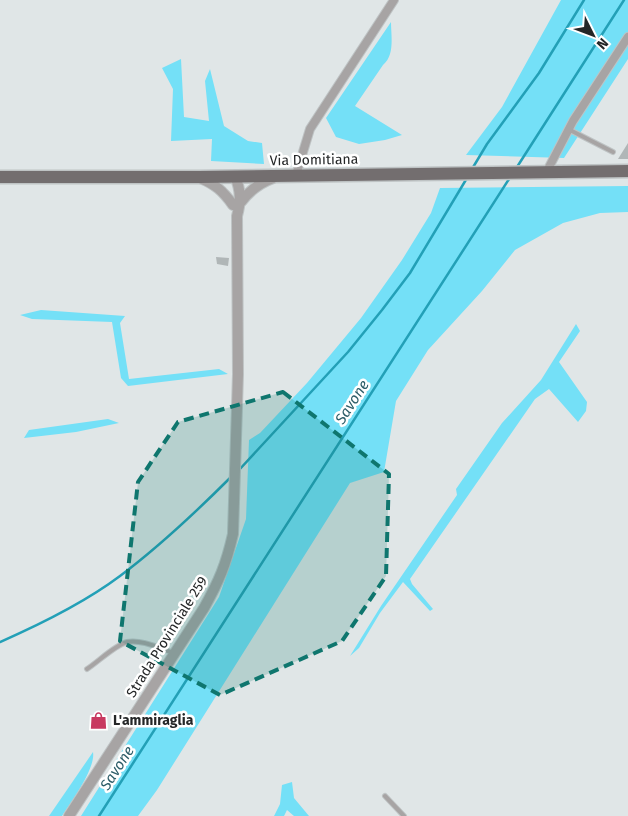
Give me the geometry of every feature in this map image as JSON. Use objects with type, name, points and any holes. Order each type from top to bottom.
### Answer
[{"type":"main road","name":"Via Domitiana","points":[[0,177],[199,177],[628,171]]},
{"type":"street","points":[[296,175],[310,129],[394,0]]},
{"type":"street","points":[[543,171],[628,37]]},
{"type":"street","points":[[235,176],[240,187],[237,203]]},
{"type":"street","points":[[237,203],[250,190],[262,182],[279,176]]},
{"type":"street","points":[[199,177],[213,184],[237,203]]},
{"type":"street","name":"Strada Provinciale 259","points":[[69,816],[204,608],[221,578],[228,558],[233,534],[236,460],[238,374],[237,203]]},
{"type":"lane","points":[[568,130],[612,152]]},
{"type":"lane","points":[[88,669],[114,649],[127,642],[142,643],[174,653]]},
{"type":"lane","points":[[385,796],[404,816]]},
{"type":"highlighted area","points":[[283,392],[389,474],[386,576],[342,641],[220,695],[120,641],[138,482],[178,422]]},
{"type":"shaded area","points":[[561,0],[628,0],[628,59],[564,158],[466,155],[502,107]]},
{"type":"shaded area","points":[[391,22],[392,45],[387,61],[355,106],[402,135],[359,144],[336,137],[326,118]]},
{"type":"shaded area","points":[[181,59],[184,117],[209,121],[205,81],[210,69],[224,126],[248,141],[262,143],[264,164],[211,161],[212,139],[171,141],[173,89],[162,68]]},
{"type":"shaded area","points":[[628,186],[628,212],[600,213],[563,223],[515,250],[482,291],[428,350],[396,401],[384,472],[350,483],[157,790],[138,816],[81,816],[219,597],[246,519],[249,440],[260,433],[307,383],[361,318],[402,260],[431,213],[440,188]]},
{"type":"shaded area","points":[[41,310],[125,316],[120,323],[129,379],[219,369],[228,374],[128,386],[121,378],[112,322],[32,319],[20,315]]},
{"type":"shaded area","points":[[576,324],[580,331],[559,362],[587,402],[586,411],[578,422],[549,389],[535,399],[410,579],[433,609],[430,611],[403,582],[380,613],[359,648],[350,656],[381,606],[457,495],[456,489],[502,423],[541,380]]},
{"type":"shaded area","points":[[108,419],[119,423],[76,432],[24,438],[29,430]]},
{"type":"shaded area","points":[[93,752],[91,767],[87,776],[62,816],[49,816]]},
{"type":"shaded area","points":[[292,782],[294,798],[309,816],[294,816],[287,810],[284,816],[274,816],[280,804],[282,785]]},
{"type":"building","points":[[628,143],[628,159],[618,159]]},
{"type":"building","points":[[216,257],[229,258],[228,266],[217,264]]},
{"type":"waterway","points":[[472,169],[487,144],[539,73],[584,0]]},
{"type":"waterway","name":"Savone","points":[[517,167],[624,0]]},
{"type":"waterway","name":"Savone","points":[[99,816],[511,176]]},
{"type":"waterway","points":[[239,470],[348,352],[382,310],[410,273],[467,178]]},
{"type":"waterway","points":[[0,642],[62,612],[120,576],[149,553],[231,477]]},
{"type":"place","name":"L'ammiraglia","points":[[99,720]]}]
